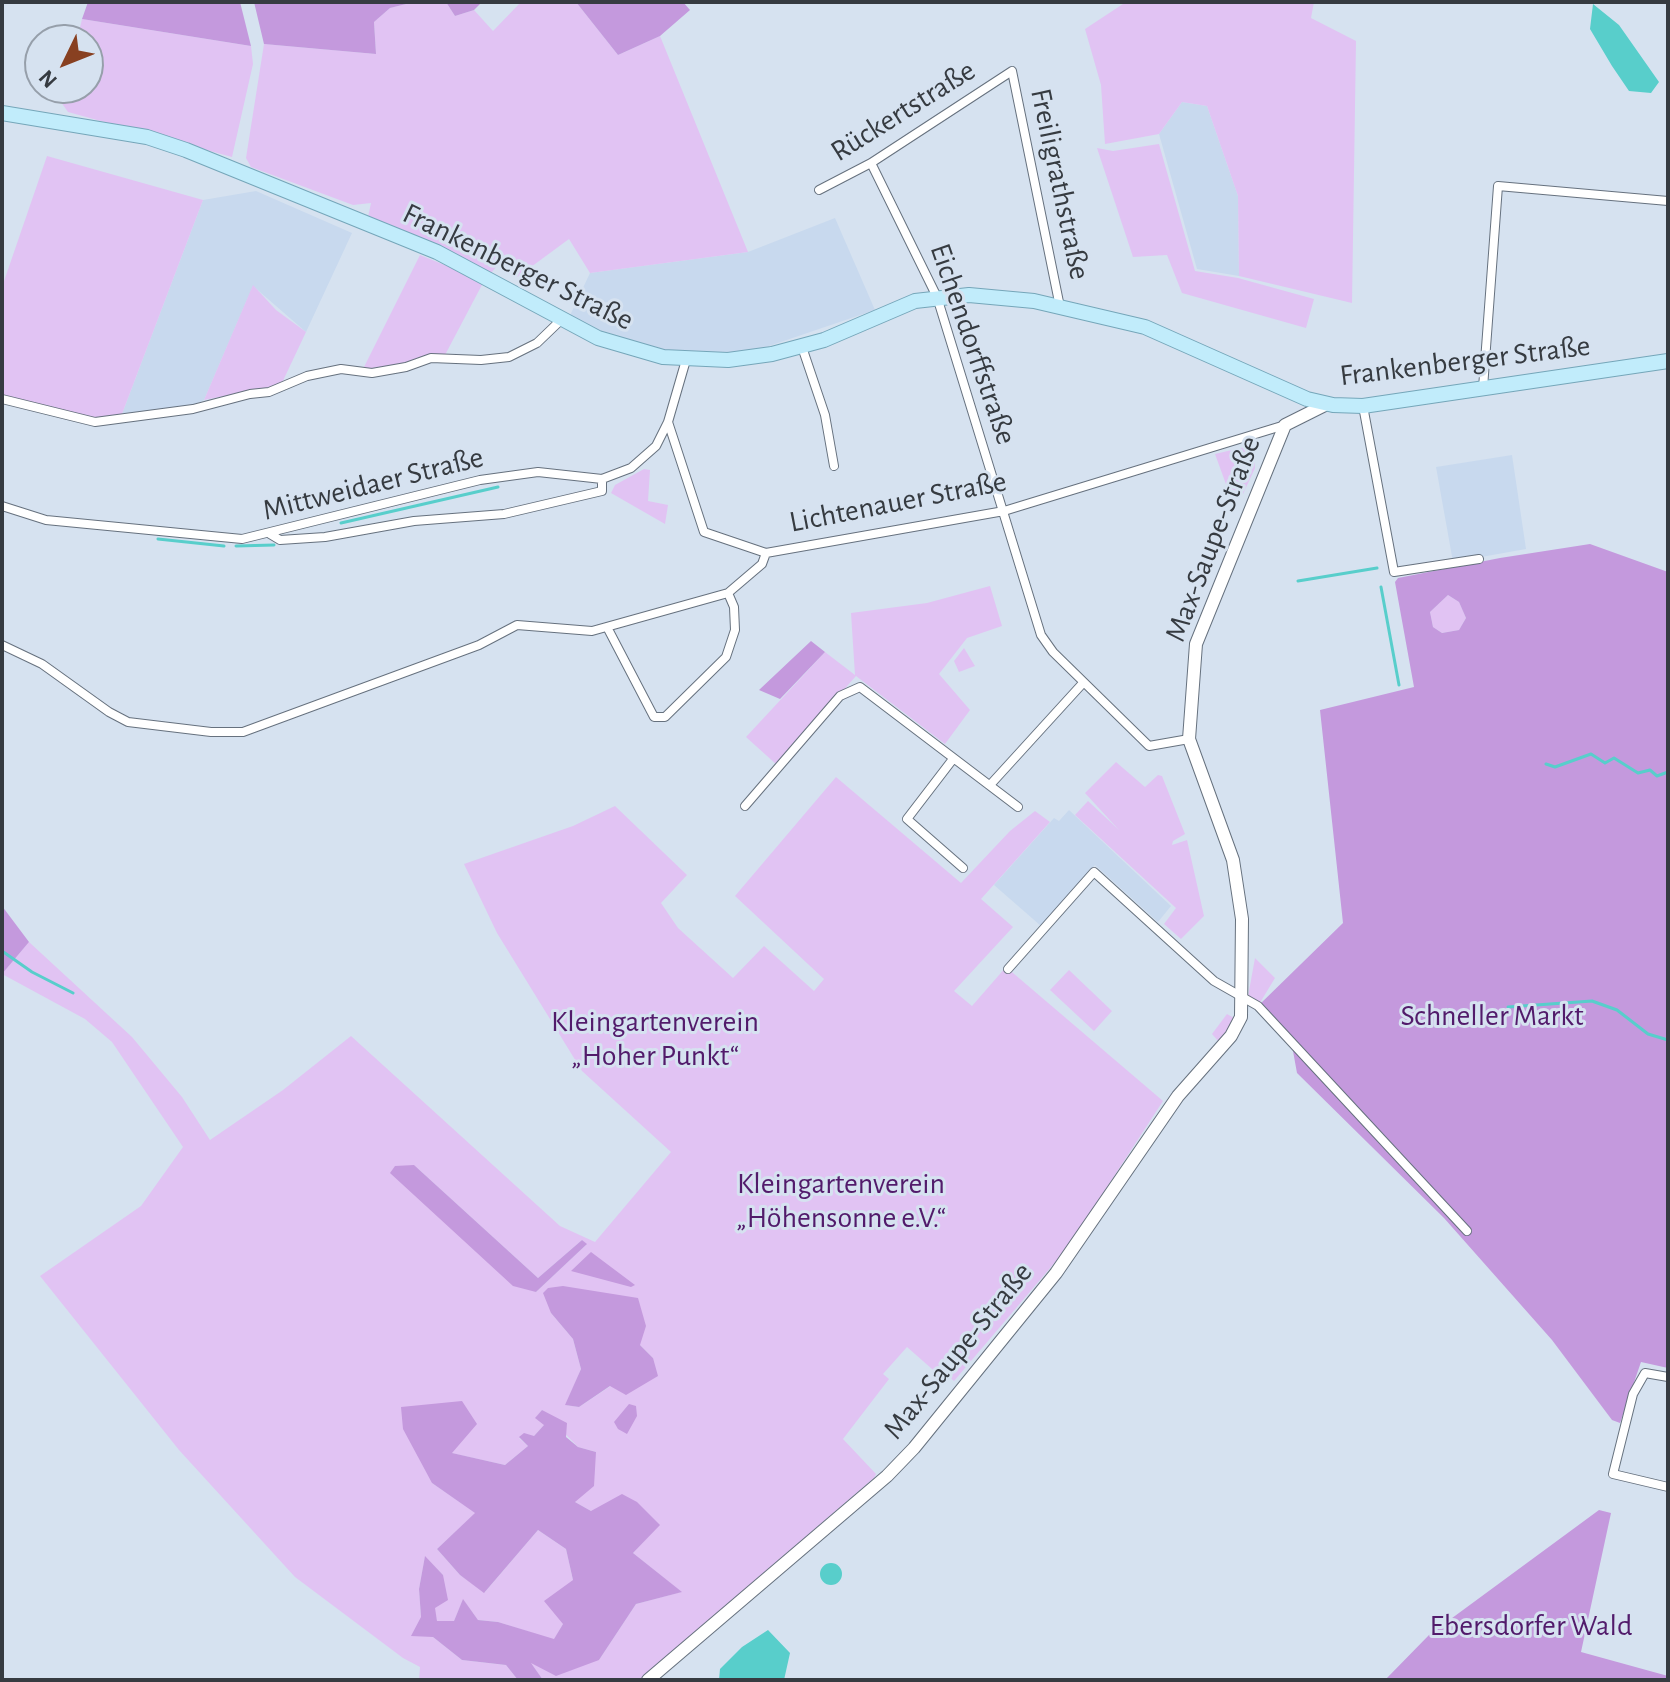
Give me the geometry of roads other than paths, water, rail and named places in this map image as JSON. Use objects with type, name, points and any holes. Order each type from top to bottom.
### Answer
[{"type":"main road","name":"Frankenberger Straße","points":[[2,113],[147,137],[186,150],[437,252],[562,319],[639,353],[686,360],[745,359],[802,347],[902,305],[937,297],[987,296],[1060,307],[1161,333],[1307,399],[1327,404],[1363,406],[1668,361]]},
{"type":"street","name":"Rückertstraße","points":[[819,190],[871,163],[1012,71]]},
{"type":"street","name":"Freiligrathstraße","points":[[1012,71],[1060,307]]},
{"type":"street","name":"Eichendorffstraße","points":[[871,163],[937,297],[1041,635],[1083,683],[1149,746],[1189,739]]},
{"type":"street","points":[[1483,388],[1498,186],[1668,201]]},
{"type":"street","points":[[2,399],[95,422],[193,409],[269,392],[307,376],[341,369],[372,373],[406,367],[431,358],[481,360],[509,357],[537,343],[562,319]]},
{"type":"street","points":[[802,347],[825,415],[834,466]]},
{"type":"street","points":[[270,534],[280,540],[325,537],[414,521],[504,514],[602,491],[602,479],[638,463],[656,446],[668,422],[686,360]]},
{"type":"street","name":"Lichtenauer Straße","points":[[2,645],[31,657],[128,722],[211,732],[243,732],[479,645],[517,625],[564,631],[607,627],[646,613],[728,593],[762,564],[766,553],[1004,511],[1285,425],[1327,404]]},
{"type":"street","points":[[1363,406],[1394,572],[1479,559]]},
{"type":"street","points":[[668,422],[700,527],[708,537],[766,553]]},
{"type":"street","name":"Max-Saupe-Straße","points":[[648,1680],[875,1486],[914,1448],[1056,1273],[1178,1096],[1231,1036],[1241,1017],[1244,949],[1233,860],[1189,739],[1196,644],[1285,425]]},
{"type":"street","name":"Mittweidaer Straße","points":[[2,506],[46,520],[242,539],[480,480],[538,472],[602,479]]},
{"type":"street","points":[[607,627],[654,717],[665,717],[726,657],[735,630],[734,607],[728,593]]},
{"type":"street","points":[[990,785],[1083,683]]},
{"type":"street","points":[[745,806],[847,690],[860,687],[1018,807]]},
{"type":"street","points":[[953,759],[907,819],[963,868]]},
{"type":"street","points":[[1008,969],[1094,872],[1214,981],[1241,1000],[1258,1006],[1295,1042],[1467,1231]]},
{"type":"street","points":[[1668,1377],[1645,1373],[1633,1394],[1613,1474],[1668,1487]]},
{"type":"waterway","points":[[341,523],[498,487]]},
{"type":"waterway","points":[[158,539],[224,546]]},
{"type":"waterway","points":[[236,546],[274,545]]},
{"type":"waterway","points":[[1298,581],[1377,568]]},
{"type":"waterway","points":[[1381,587],[1399,685]]},
{"type":"waterway","points":[[1546,764],[1555,767],[1591,754],[1605,763],[1614,758],[1638,773],[1650,770],[1657,776],[1668,772]]},
{"type":"waterway","points":[[2,951],[32,972],[73,993]]},
{"type":"waterway","points":[[1508,1007],[1592,1001],[1617,1010],[1648,1034],[1668,1040]]},
{"type":"park label","name":"Schneller Markt","points":[[1492,1016]]},
{"type":"park label","name":"Kleingartenverein „Hoher Punkt“","points":[[655,1039]]},
{"type":"park label","name":"Kleingartenverein „Höhensonne e.V.“","points":[[841,1201]]},
{"type":"park label","name":"Ebersdorfer Wald","points":[[1531,1626]]}]
